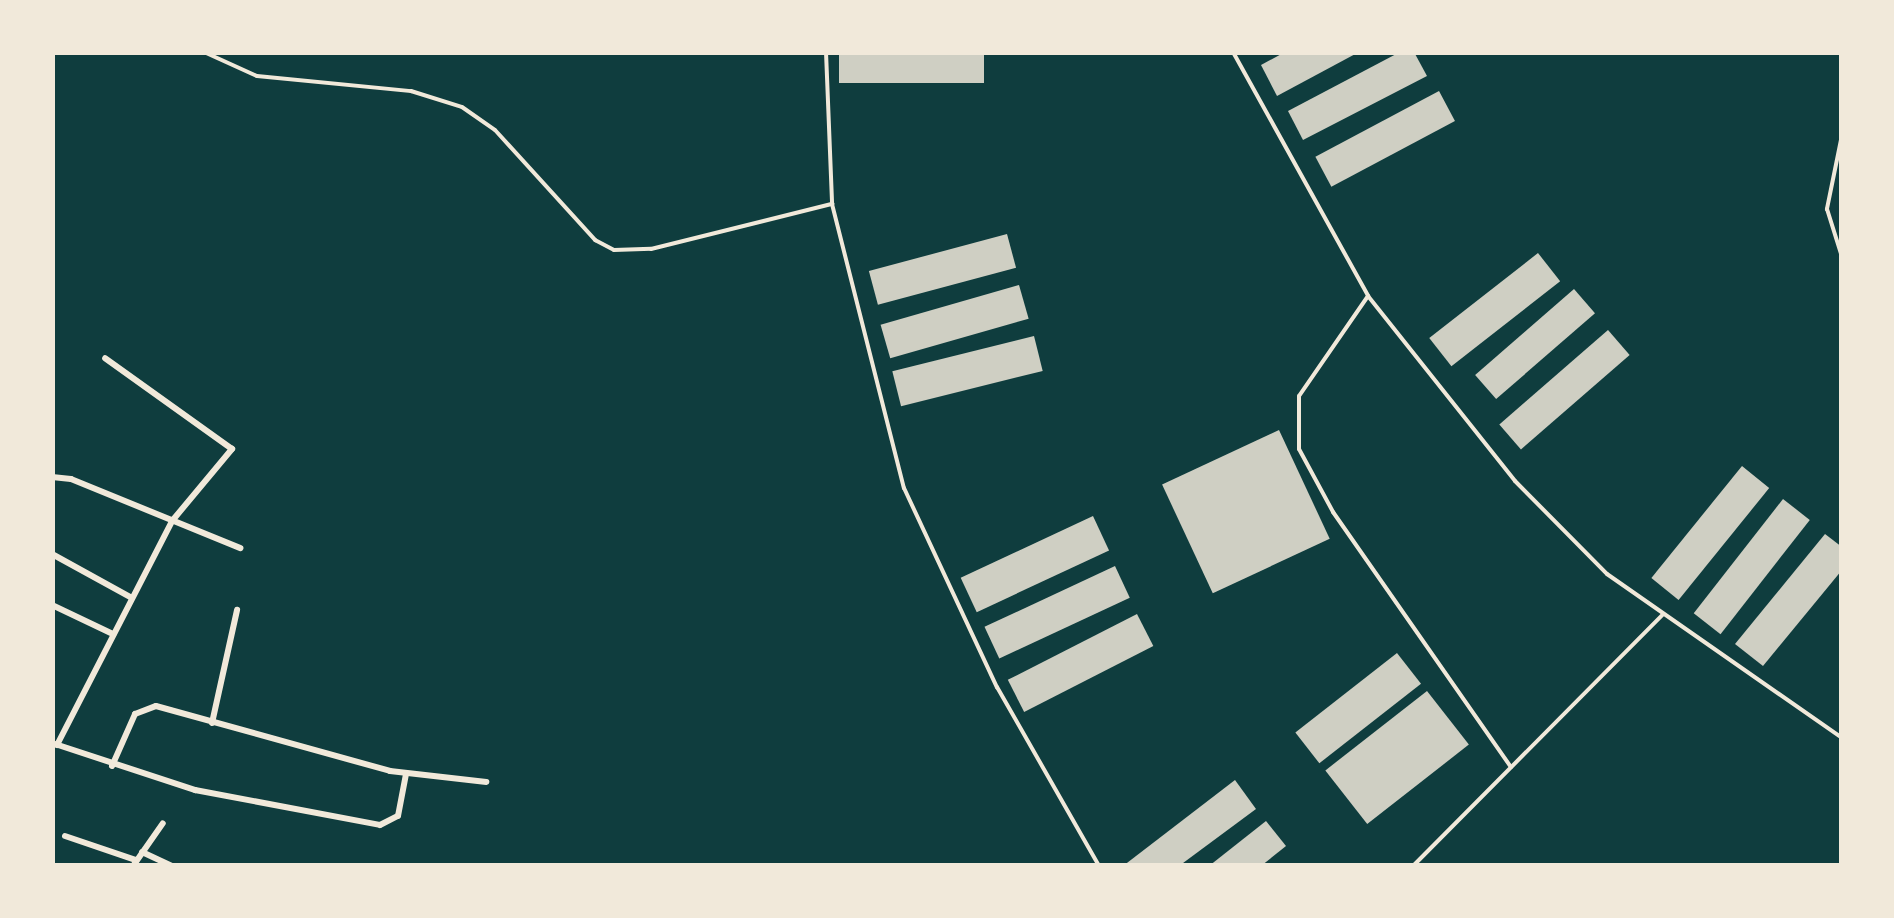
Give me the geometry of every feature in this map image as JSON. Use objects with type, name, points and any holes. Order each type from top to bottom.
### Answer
[{"type":"street","points":[[104,358],[232,449],[172,521],[55,744],[112,766],[220,796],[380,825],[398,816],[406,774]]},
{"type":"street","points":[[52,477],[240,548]]},
{"type":"street","points":[[52,554],[132,598]]},
{"type":"street","points":[[52,605],[114,634]]},
{"type":"street","points":[[212,723],[237,610]]},
{"type":"street","points":[[112,766],[140,708],[156,706],[406,774],[486,782]]},
{"type":"street","points":[[65,836],[134,863],[162,822]]},
{"type":"street","points":[[142,852],[172,866]]},
{"type":"lane","points":[[204,52],[257,76],[411,91],[462,106],[495,130],[595,240],[614,250],[651,249],[832,204]]},
{"type":"lane","points":[[826,52],[832,204],[904,488],[997,687],[1099,866]]},
{"type":"lane","points":[[1233,52],[1368,296],[1515,481],[1578,548],[1662,614],[1842,738]]},
{"type":"lane","points":[[1842,135],[1827,208],[1842,257]]},
{"type":"lane","points":[[1368,296],[1299,396],[1299,449],[1332,512],[1511,767]]},
{"type":"lane","points":[[1413,866],[1662,614]]},
{"type":"building","points":[[839,52],[984,52],[984,83],[839,83]]},
{"type":"building","points":[[1285,52],[1359,52],[1277,96],[1261,65]]},
{"type":"building","points":[[1400,52],[1414,52],[1427,76],[1303,140],[1288,111]]},
{"type":"building","points":[[1439,91],[1455,121],[1331,187],[1315,157]]},
{"type":"building","points":[[1007,234],[1016,268],[878,305],[869,271]]},
{"type":"building","points":[[1538,253],[1560,281],[1451,366],[1429,338]]},
{"type":"building","points":[[1019,285],[1029,319],[890,358],[881,325]]},
{"type":"building","points":[[1574,289],[1595,313],[1496,399],[1475,375]]},
{"type":"building","points":[[1608,330],[1630,355],[1521,449],[1499,424]]},
{"type":"building","points":[[1034,336],[1043,371],[901,406],[892,371]]},
{"type":"building","points":[[1279,430],[1330,539],[1213,593],[1162,485]]},
{"type":"building","points":[[1742,466],[1769,488],[1679,600],[1651,578]]},
{"type":"building","points":[[1783,499],[1810,520],[1721,634],[1694,613]]},
{"type":"building","points":[[1093,516],[1109,550],[977,612],[961,578]]},
{"type":"building","points":[[1825,534],[1842,547],[1842,570],[1763,666],[1735,644]]},
{"type":"building","points":[[1115,566],[1130,598],[999,659],[984,627]]},
{"type":"building","points":[[1137,614],[1153,646],[1024,712],[1008,680]]},
{"type":"building","points":[[1397,653],[1421,684],[1319,763],[1295,732]]},
{"type":"building","points":[[1427,691],[1469,745],[1367,824],[1325,770]]},
{"type":"building","points":[[1235,780],[1256,809],[1179,866],[1123,866]]},
{"type":"building","points":[[1266,821],[1286,846],[1261,866],[1209,866]]}]
